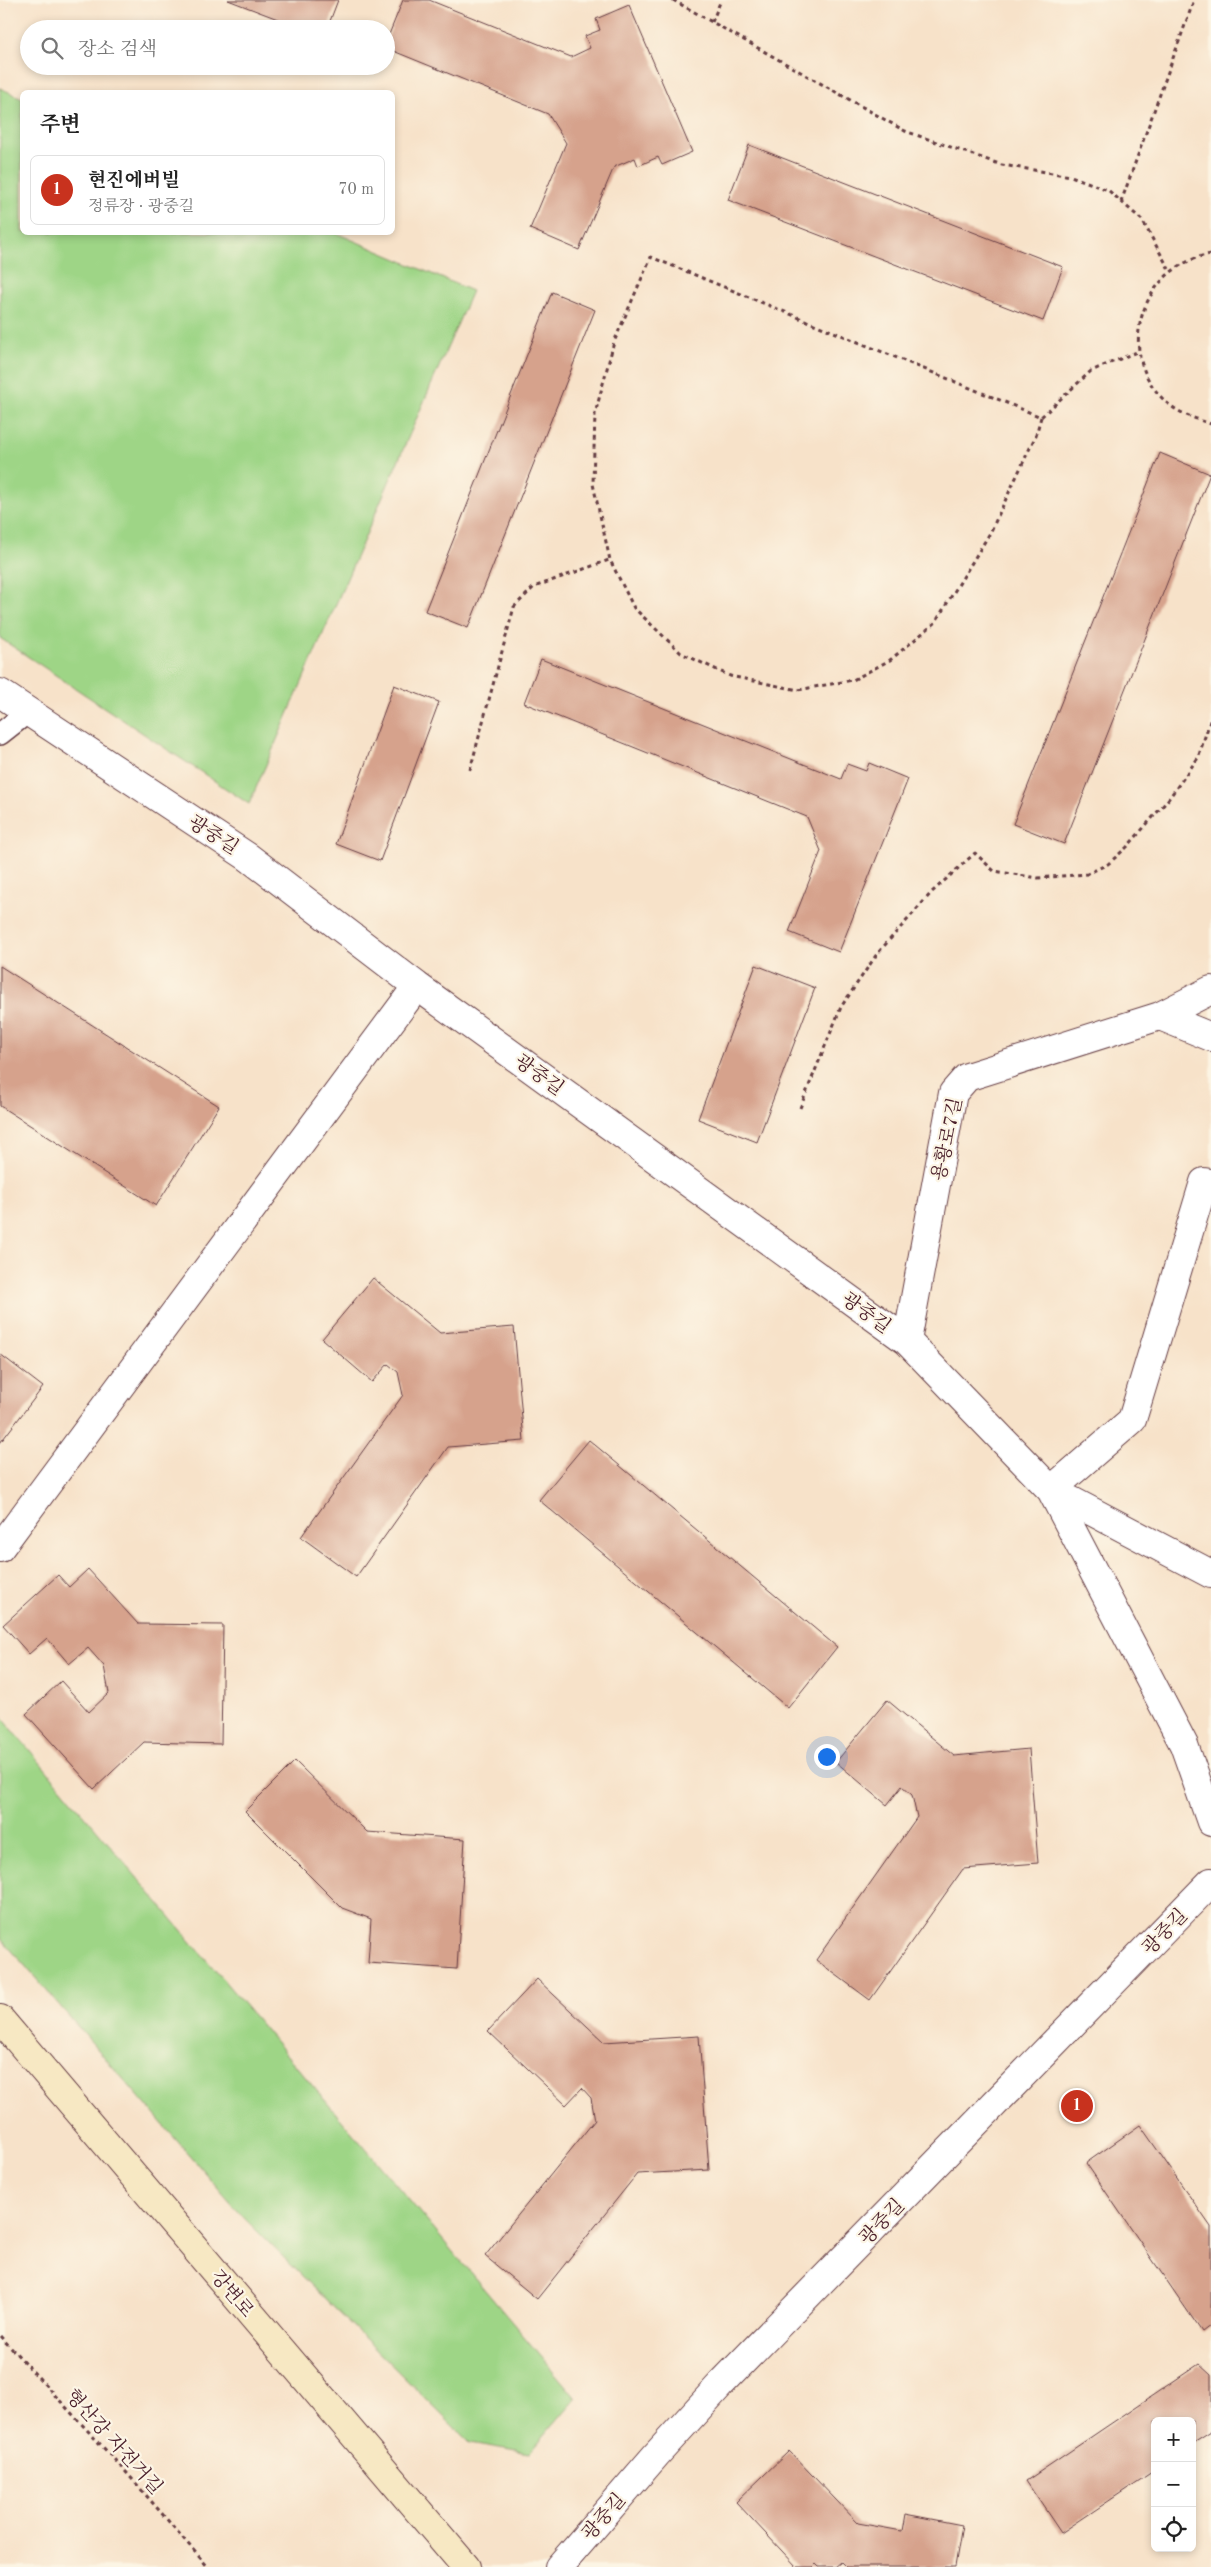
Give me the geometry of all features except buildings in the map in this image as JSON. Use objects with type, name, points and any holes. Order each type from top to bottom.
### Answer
[{"type":"street","name":"광중길","points":[[0,693],[248,857],[417,986],[907,1341],[1051,1490],[1184,1745],[1211,1822]]},
{"type":"street","points":[[0,1548],[417,986]]},
{"type":"street","name":"용황로7길","points":[[907,1341],[953,1093],[967,1077],[1160,1016],[1211,990]]},
{"type":"street","points":[[1160,1016],[1211,1038]]},
{"type":"street","points":[[1051,1490],[1132,1420],[1204,1182],[1211,1183]]},
{"type":"street","name":"광중길","points":[[1051,1490],[1211,1574]]},
{"type":"street","name":"광중길","points":[[559,2567],[656,2455],[720,2385],[1211,1882]]},
{"type":"street","name":"강변로","points":[[0,2019],[466,2567]]},
{"type":"lane","points":[[0,734],[28,712]]},
{"type":"path","points":[[673,0],[905,131],[1002,165],[1070,176],[1108,190],[1142,220],[1170,271]]},
{"type":"path","points":[[712,22],[721,0]]},
{"type":"path","points":[[1121,202],[1194,0]]},
{"type":"path","points":[[1211,254],[1196,256],[1170,271],[1150,293],[1139,321],[1139,351],[1148,379],[1164,400],[1186,416],[1211,424]]},
{"type":"path","points":[[1040,417],[651,257],[614,342],[595,414],[593,484],[610,560],[634,608],[681,653],[730,676],[798,690],[853,680],[890,660],[935,623],[990,533],[1036,435],[1040,417],[1091,371],[1139,351]]},
{"type":"path","points":[[470,770],[514,607],[534,587],[610,560]]},
{"type":"path","points":[[800,1108],[841,1007],[878,954],[932,892],[975,853],[994,871],[1038,878],[1087,874],[1108,864],[1127,847],[1167,802],[1198,758],[1211,718]]},
{"type":"path","name":"형산강 자전거길","points":[[0,2336],[126,2472],[208,2567]]},
{"type":"green space","points":[[0,88],[20,97],[20,235],[341,235],[472,291],[249,804],[0,638]]},
{"type":"green space","points":[[0,1715],[576,2398],[529,2453],[470,2443],[245,2219],[0,1937]]},
{"type":"place","name":"현진에버빌","points":[[1077,2106]]}]
